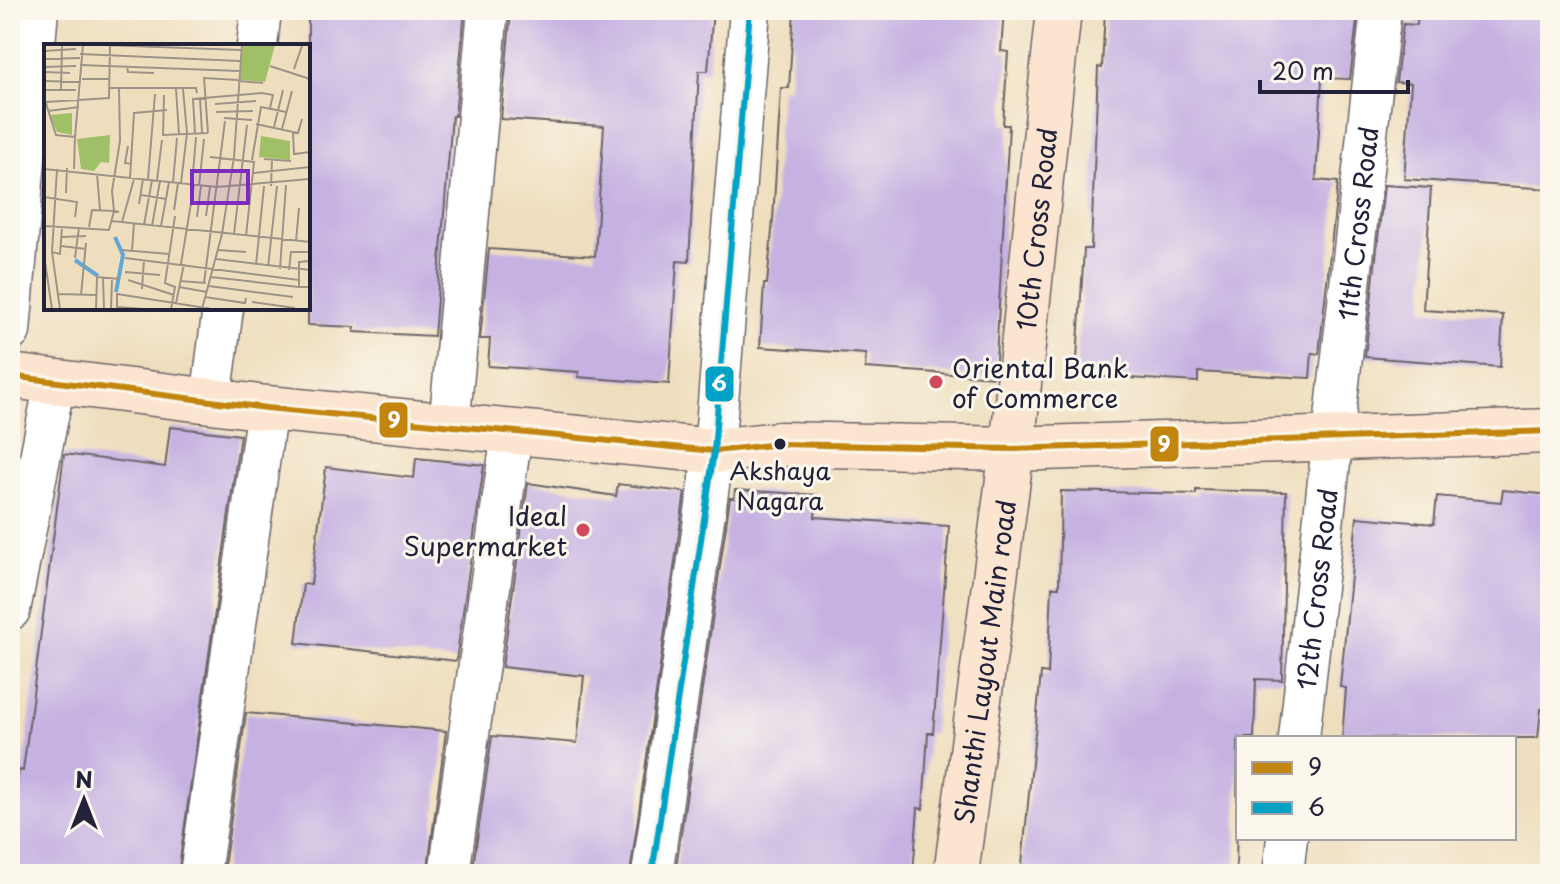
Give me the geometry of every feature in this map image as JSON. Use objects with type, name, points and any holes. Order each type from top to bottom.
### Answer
[{"type":"main road","name":"10th Cross Road","points":[[1012,449],[1059,10]]},
{"type":"main road","points":[[10,376],[267,408],[714,451],[780,444],[1012,449],[1550,431]]},
{"type":"main road","name":"Shanthi Layout Main road","points":[[956,874],[1012,449]]},
{"type":"street","points":[[10,331],[19,120],[38,10]]},
{"type":"street","points":[[257,44],[261,10]]},
{"type":"street","points":[[449,427],[488,10]]},
{"type":"street","points":[[652,874],[714,451],[750,10]]},
{"type":"street","name":"11th Cross Road","points":[[1333,438],[1381,10]]},
{"type":"street","points":[[211,400],[223,310]]},
{"type":"street","points":[[10,610],[55,382]]},
{"type":"street","points":[[200,874],[267,408]]},
{"type":"street","points":[[449,874],[512,433]]},
{"type":"street","name":"12th Cross Road","points":[[1299,736],[1333,438]]},
{"type":"street","points":[[1283,874],[1287,840]]},
{"type":"building","points":[[308,10],[465,10],[455,116],[452,116],[434,336],[354,332],[355,327],[308,325]]},
{"type":"building","points":[[511,10],[713,10],[708,71],[699,71],[689,262],[677,261],[669,384],[578,377],[579,372],[488,366],[490,339],[480,339],[489,249],[595,256],[604,126],[501,119]]},
{"type":"building","points":[[794,10],[1004,10],[1001,51],[1008,52],[1003,125],[1009,125],[995,377],[865,368],[866,354],[760,347],[764,284],[767,284],[773,220],[781,88],[789,88]]},
{"type":"building","points":[[1105,10],[1342,10],[1341,20],[1357,21],[1350,79],[1322,78],[1316,180],[1338,182],[1319,354],[1312,353],[1310,378],[1198,372],[1198,382],[1076,375],[1084,249],[1091,249],[1098,67],[1102,68]]},
{"type":"building","points":[[1418,10],[1550,10],[1550,189],[1404,179],[1411,83],[1396,82],[1403,24],[1417,25]]},
{"type":"building","points":[[1384,185],[1431,188],[1423,310],[1503,315],[1500,367],[1365,357]]},
{"type":"building","points":[[170,427],[240,435],[178,874],[10,874],[10,837],[19,770],[23,771],[64,454],[165,467]]},
{"type":"building","points":[[416,458],[484,465],[456,661],[296,643],[303,584],[311,585],[326,467],[414,478]]},
{"type":"building","points":[[528,483],[616,496],[618,484],[685,492],[630,874],[472,874],[492,736],[577,743],[584,676],[502,667]]},
{"type":"building","points":[[735,490],[817,495],[815,517],[949,526],[933,733],[928,733],[923,809],[918,808],[913,874],[675,874],[730,498],[734,498]]},
{"type":"building","points":[[1196,490],[1286,492],[1282,680],[1256,679],[1254,736],[1236,736],[1236,874],[1021,874],[1041,673],[1048,674],[1052,587],[1059,587],[1061,491],[1196,494]]},
{"type":"building","points":[[1503,490],[1550,495],[1550,710],[1541,709],[1538,738],[1342,736],[1346,688],[1340,687],[1357,517],[1434,524],[1437,496],[1501,502]]},
{"type":"building","points":[[246,713],[446,731],[427,874],[223,874]]},
{"type":"transit line","name":"6","points":[[652,874],[714,451],[750,10]]},
{"type":"transit line","name":"9","points":[[10,376],[267,408],[714,451],[780,444],[1012,449],[1550,431]]},
{"type":"place","name":"Oriental Bank of Commerce","points":[[936,382]]},
{"type":"place","name":"Akshaya Nagara","points":[[780,444]]},
{"type":"place","name":"Ideal Supermarket","points":[[583,530]]}]
